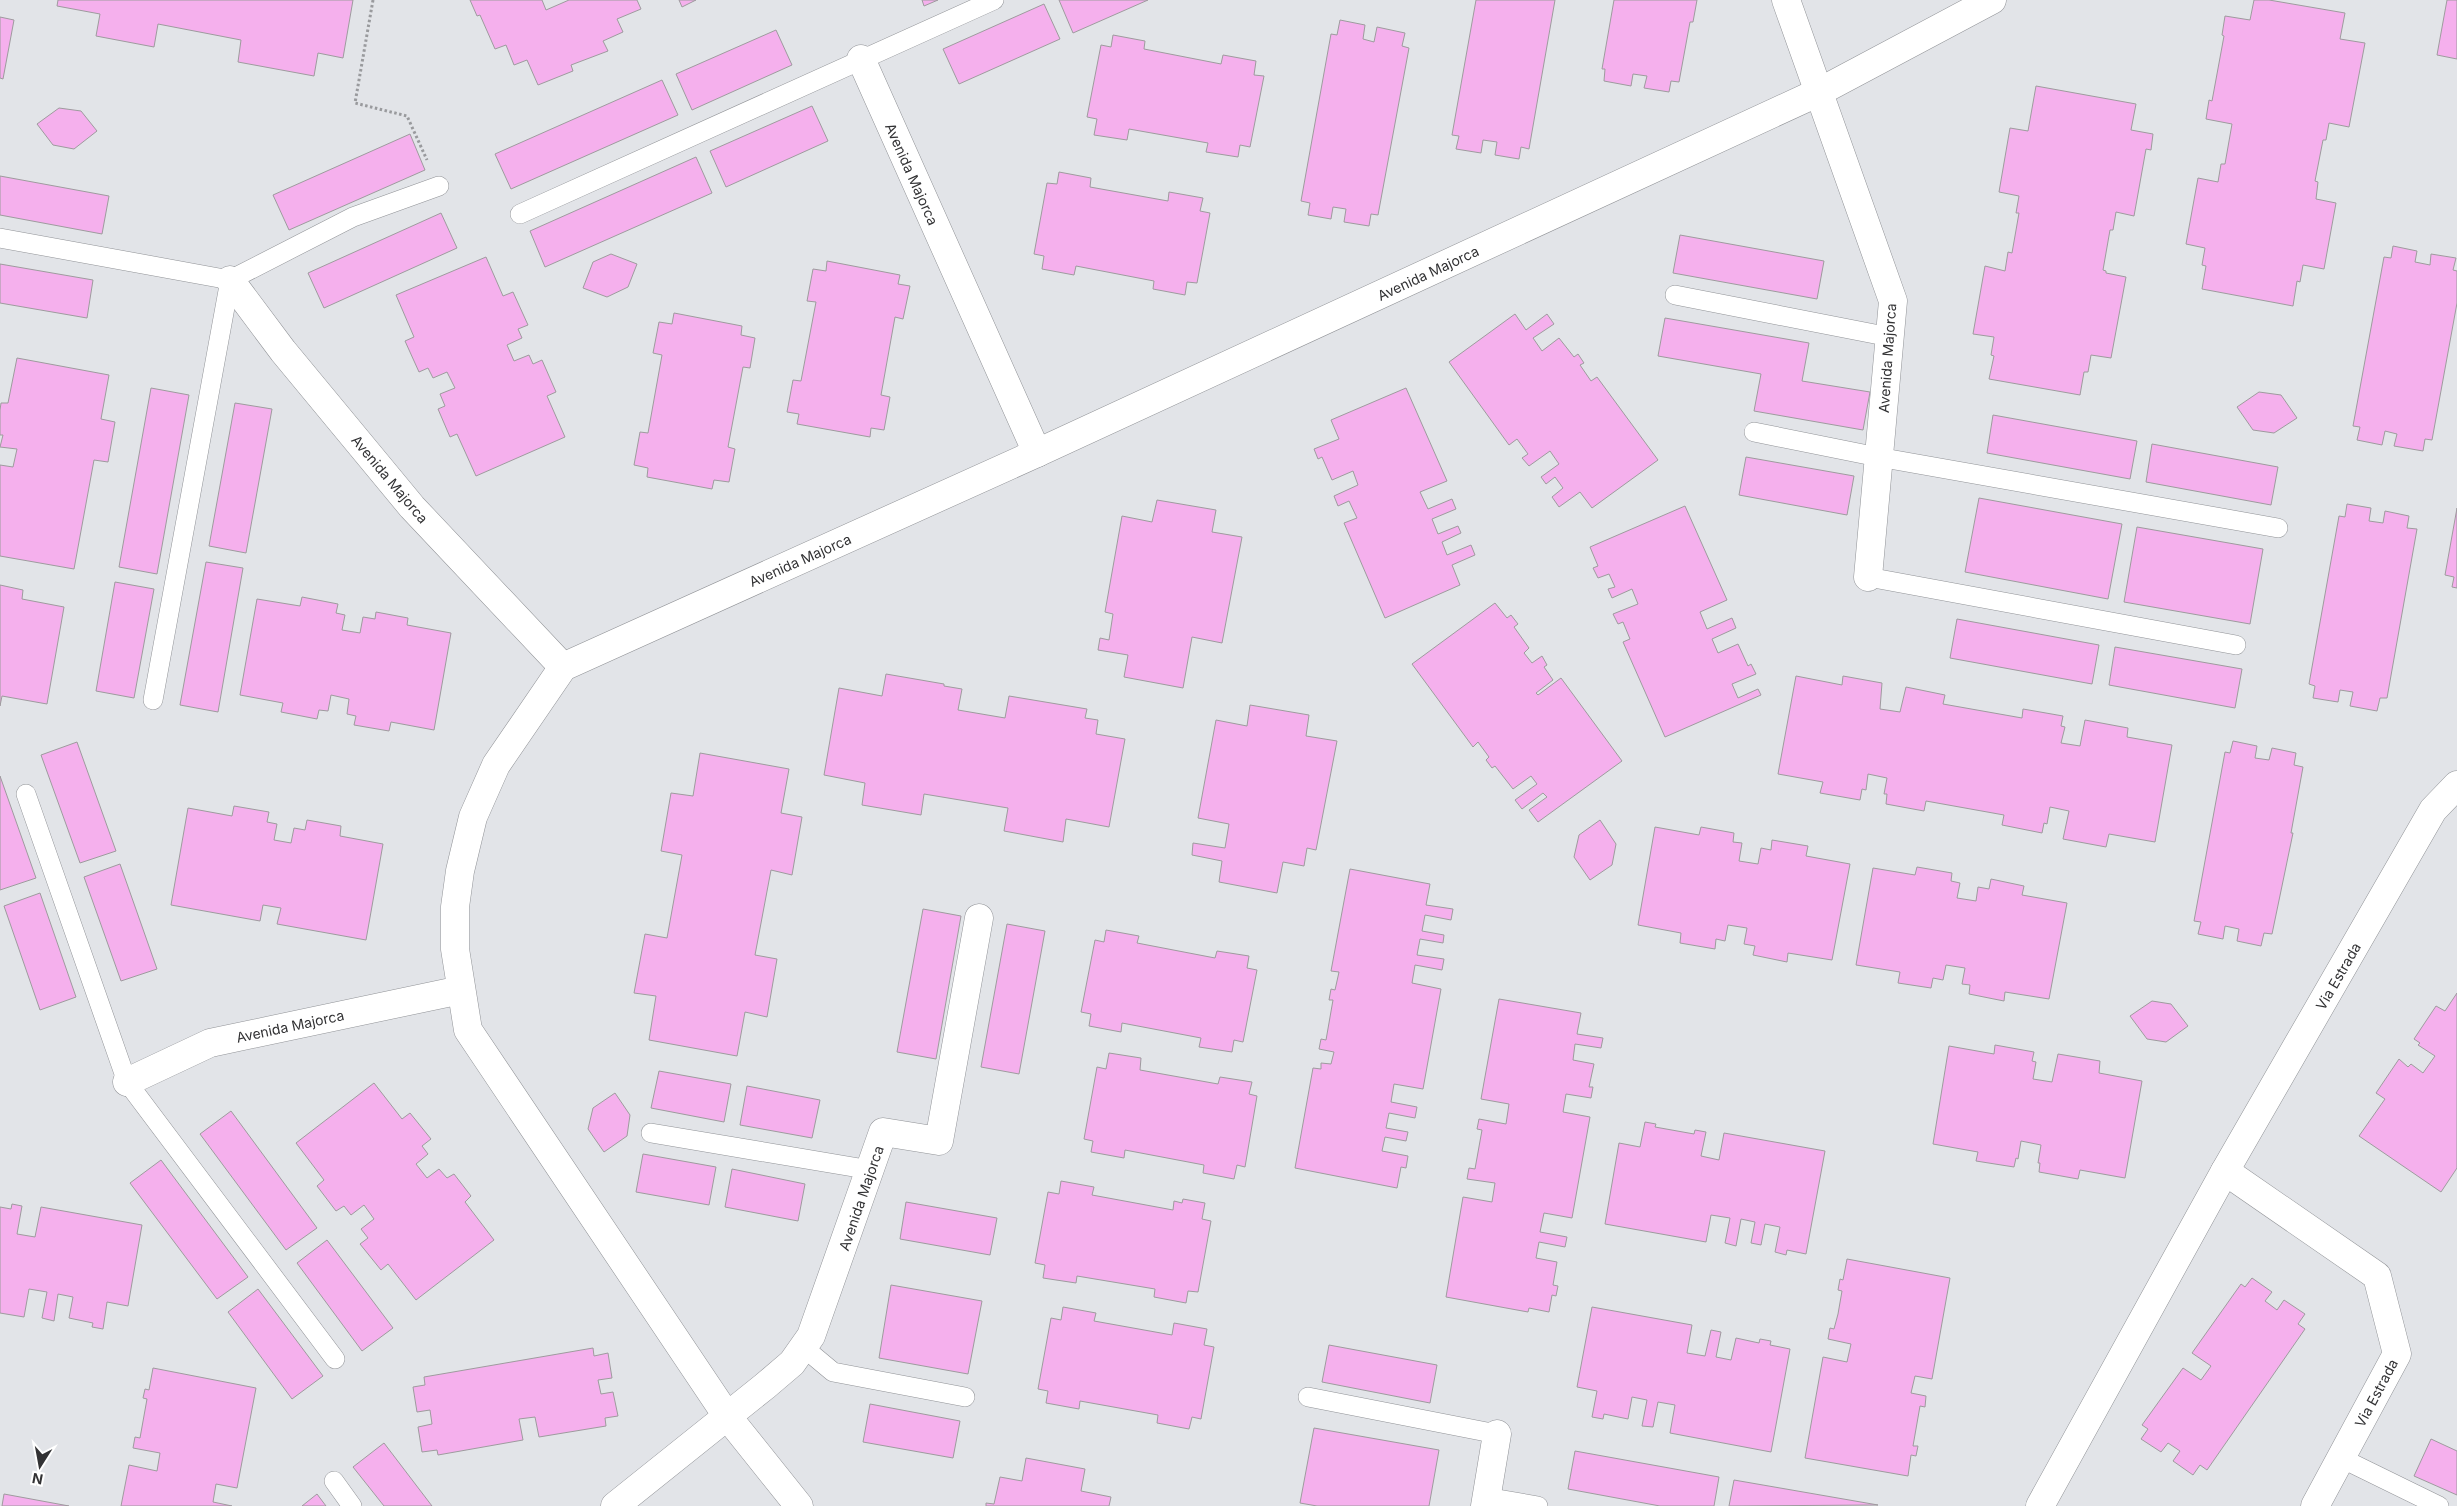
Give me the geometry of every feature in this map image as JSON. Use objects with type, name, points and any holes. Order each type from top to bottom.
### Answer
[{"type":"street","name":"Avenida Majorca","points":[[1786,0],[1893,301],[1868,577]]},
{"type":"street","name":"Avenida Majorca","points":[[230,280],[283,351],[412,507],[563,667],[1037,453],[1819,92],[1992,0]]},
{"type":"street","name":"Avenida Majorca","points":[[861,59],[1037,453]]},
{"type":"street","points":[[563,667],[496,765],[473,817],[460,871],[455,907],[456,950],[468,1030],[727,1416],[799,1506]]},
{"type":"street","name":"Via Estrada","points":[[2040,1506],[2225,1171],[2433,810],[2457,785]]},
{"type":"street","name":"Avenida Majorca","points":[[615,1506],[792,1363],[811,1336],[883,1132],[939,1141],[979,918]]},
{"type":"street","name":"Avenida Majorca","points":[[127,1082],[210,1043],[461,990]]},
{"type":"street","name":"Via Estrada","points":[[2225,1171],[2377,1276],[2397,1354],[2315,1506]]},
{"type":"street","points":[[1486,1501],[1497,1434]]},
{"type":"lane","points":[[520,214],[994,0]]},
{"type":"lane","points":[[0,238],[230,280],[353,216],[439,186]]},
{"type":"lane","points":[[152,700],[230,280]]},
{"type":"lane","points":[[1675,295],[1890,337]]},
{"type":"lane","points":[[1754,432],[1878,457],[2278,528]]},
{"type":"lane","points":[[1868,577],[2236,645]]},
{"type":"lane","points":[[26,794],[127,1082],[335,1359]]},
{"type":"lane","points":[[651,1133],[871,1170]]},
{"type":"lane","points":[[803,1347],[833,1372],[965,1397]]},
{"type":"lane","points":[[1308,1397],[1497,1434]]},
{"type":"lane","points":[[2341,1458],[2439,1506]]},
{"type":"lane","points":[[334,1481],[352,1506]]},
{"type":"lane","points":[[1486,1501],[1538,1506]]},
{"type":"path","points":[[374,0],[355,103],[407,116],[439,186]]},
{"type":"building","points":[[58,0],[353,0],[343,58],[318,53],[314,76],[238,62],[241,40],[158,24],[154,47],[96,36],[100,14],[57,6]]},
{"type":"building","points":[[470,0],[542,0],[546,10],[569,0],[637,0],[641,9],[617,19],[623,32],[603,41],[608,51],[571,65],[573,71],[538,85],[527,60],[514,65],[506,45],[495,49],[480,15],[477,16]]},
{"type":"building","points":[[679,0],[696,0],[682,7]]},
{"type":"building","points":[[922,0],[938,0],[924,6]]},
{"type":"building","points":[[1059,0],[1148,0],[1073,33]]},
{"type":"building","points":[[1476,0],[1555,0],[1529,149],[1521,147],[1519,159],[1495,155],[1497,142],[1483,140],[1481,153],[1456,149],[1459,136],[1452,135]]},
{"type":"building","points":[[1614,0],[1697,0],[1693,22],[1690,22],[1679,82],[1671,81],[1669,92],[1644,88],[1647,76],[1633,74],[1631,86],[1604,81],[1605,69],[1602,69]]},
{"type":"building","points":[[2254,0],[2269,0],[2345,13],[2340,39],[2365,43],[2349,127],[2329,123],[2326,140],[2323,140],[2315,181],[2318,182],[2316,199],[2336,203],[2324,269],[2303,265],[2300,282],[2297,281],[2293,306],[2202,289],[2206,266],[2202,265],[2205,248],[2186,244],[2198,178],[2218,182],[2221,164],[2225,164],[2232,124],[2206,119],[2209,100],[2212,101],[2224,36],[2222,35],[2225,16],[2250,20]]},
{"type":"building","points":[[2447,0],[2457,0],[2457,59],[2437,55]]},
{"type":"building","points":[[1044,4],[1060,39],[959,84],[943,49]]},
{"type":"building","points":[[0,17],[14,20],[3,79],[0,78]]},
{"type":"building","points":[[1340,20],[1365,25],[1363,39],[1374,42],[1377,27],[1405,33],[1402,46],[1409,48],[1378,215],[1371,214],[1369,226],[1344,222],[1346,209],[1333,207],[1331,219],[1308,215],[1310,203],[1301,201],[1331,34],[1337,35]]},
{"type":"building","points":[[776,30],[792,65],[692,110],[676,74]]},
{"type":"building","points":[[1113,35],[1145,41],[1144,49],[1221,64],[1223,55],[1256,61],[1254,75],[1264,76],[1250,147],[1240,145],[1238,157],[1206,152],[1208,143],[1129,129],[1127,140],[1094,135],[1097,119],[1087,117],[1101,45],[1111,47]]},
{"type":"building","points":[[662,80],[678,115],[511,189],[495,154]]},
{"type":"building","points":[[2036,86],[2136,104],[2131,130],[2153,134],[2151,150],[2146,149],[2134,216],[2116,212],[2113,230],[2110,230],[2103,270],[2106,273],[2126,277],[2111,358],[2091,355],[2088,372],[2084,372],[2080,395],[1989,379],[1994,356],[1991,355],[1994,337],[1973,334],[1985,266],[2005,271],[2008,252],[2012,253],[2019,213],[2016,213],[2019,196],[1999,192],[2010,128],[2028,131]]},
{"type":"building","points":[[812,106],[828,141],[726,187],[710,151]]},
{"type":"building","points":[[59,108],[81,111],[97,131],[74,149],[53,145],[37,124]]},
{"type":"building","points":[[410,134],[425,170],[289,230],[273,195]]},
{"type":"building","points":[[696,157],[712,193],[545,267],[530,231]]},
{"type":"building","points":[[1059,172],[1091,178],[1090,187],[1168,201],[1169,192],[1203,198],[1200,211],[1210,213],[1197,283],[1187,282],[1185,295],[1153,289],[1154,281],[1076,266],[1074,275],[1042,269],[1044,256],[1034,254],[1047,183],[1057,184]]},
{"type":"building","points":[[0,176],[109,196],[102,234],[0,215]]},
{"type":"building","points":[[441,213],[457,248],[324,308],[308,273]]},
{"type":"building","points":[[1680,235],[1824,261],[1817,299],[1673,273]]},
{"type":"building","points":[[2393,246],[2417,251],[2415,262],[2430,265],[2431,254],[2456,258],[2453,270],[2457,271],[2457,303],[2432,440],[2425,439],[2423,451],[2394,446],[2397,434],[2385,431],[2382,445],[2357,440],[2360,427],[2353,426],[2384,257],[2391,258]]},
{"type":"building","points":[[611,254],[637,264],[628,287],[607,297],[583,288],[593,262]]},
{"type":"building","points":[[486,257],[503,296],[513,292],[528,325],[518,329],[522,338],[507,345],[514,361],[529,355],[533,364],[542,360],[556,392],[547,396],[565,437],[476,476],[457,434],[450,437],[438,409],[445,406],[440,394],[455,388],[447,372],[433,378],[428,368],[419,372],[405,341],[414,337],[396,295]]},
{"type":"building","points":[[827,261],[900,275],[898,284],[910,286],[903,319],[895,317],[881,395],[890,397],[884,430],[871,428],[870,437],[797,424],[799,414],[787,412],[793,380],[801,381],[816,302],[807,301],[813,269],[826,271]]},
{"type":"building","points":[[0,264],[93,280],[87,318],[0,303]]},
{"type":"building","points":[[674,313],[742,326],[741,335],[755,338],[750,368],[743,367],[728,447],[735,449],[729,482],[714,480],[712,489],[647,477],[648,468],[634,465],[640,432],[648,433],[662,355],[653,353],[659,322],[672,324]]},
{"type":"building","points":[[1515,314],[1526,330],[1547,314],[1554,324],[1533,338],[1542,351],[1559,338],[1574,357],[1578,354],[1584,363],[1580,365],[1591,381],[1597,377],[1658,460],[1592,508],[1580,492],[1559,507],[1552,497],[1563,488],[1555,477],[1546,484],[1541,477],[1559,464],[1550,451],[1529,466],[1522,458],[1528,454],[1517,439],[1509,445],[1449,362]]},
{"type":"building","points":[[1665,318],[1809,343],[1802,381],[1870,392],[1863,430],[1754,411],[1761,374],[1658,356]]},
{"type":"building","points":[[17,358],[109,375],[101,419],[115,422],[108,462],[94,460],[74,569],[0,556],[0,465],[13,467],[17,449],[0,447],[3,435],[0,435],[0,410],[1,403],[8,403]]},
{"type":"building","points":[[151,388],[189,395],[157,574],[119,567]]},
{"type":"building","points":[[1406,388],[1447,481],[1420,492],[1428,509],[1452,499],[1456,509],[1432,519],[1438,534],[1458,526],[1461,533],[1442,542],[1447,555],[1471,545],[1475,555],[1452,565],[1460,585],[1385,618],[1344,523],[1357,518],[1349,501],[1338,506],[1334,496],[1358,485],[1353,471],[1332,480],[1322,457],[1318,459],[1314,449],[1339,439],[1331,420]]},
{"type":"building","points":[[2259,392],[2281,395],[2297,418],[2274,433],[2253,430],[2237,407]]},
{"type":"building","points":[[235,403],[272,409],[246,553],[209,546]]},
{"type":"building","points":[[1993,415],[2137,441],[2130,479],[1987,453]]},
{"type":"building","points":[[2152,444],[2278,467],[2271,505],[2146,482]]},
{"type":"building","points":[[1746,457],[1854,476],[1847,515],[1739,495]]},
{"type":"building","points":[[1979,498],[2122,524],[2108,599],[1965,572]]},
{"type":"building","points":[[1157,500],[1216,510],[1212,532],[1242,537],[1222,643],[1192,637],[1183,688],[1124,677],[1128,655],[1098,650],[1100,638],[1109,640],[1113,614],[1105,612],[1122,516],[1152,522]]},
{"type":"building","points":[[2347,504],[2371,508],[2369,521],[2383,523],[2385,511],[2409,516],[2407,528],[2417,529],[2387,698],[2380,698],[2377,711],[2350,706],[2353,692],[2340,690],[2338,702],[2313,698],[2315,686],[2309,684],[2339,516],[2345,517]]},
{"type":"building","points":[[1685,506],[1727,600],[1700,612],[1707,629],[1732,618],[1736,628],[1712,639],[1718,653],[1738,644],[1748,666],[1751,664],[1756,674],[1732,684],[1738,698],[1758,689],[1761,695],[1665,737],[1623,642],[1630,639],[1623,622],[1618,624],[1613,614],[1638,604],[1632,589],[1612,598],[1608,589],[1615,587],[1609,574],[1598,578],[1593,568],[1598,566],[1590,547]]},
{"type":"building","points":[[2457,508],[2457,588],[2452,587],[2454,577],[2445,575]]},
{"type":"building","points":[[2137,527],[2263,549],[2250,624],[2124,602]]},
{"type":"building","points":[[206,562],[243,568],[218,712],[180,705]]},
{"type":"building","points":[[115,582],[154,589],[134,698],[96,691]]},
{"type":"building","points":[[0,585],[23,590],[22,599],[64,607],[47,704],[2,696],[0,706]]},
{"type":"building","points":[[302,597],[338,604],[336,613],[345,615],[342,630],[360,633],[363,617],[375,619],[376,612],[408,618],[407,625],[451,633],[434,730],[391,722],[389,731],[354,725],[356,716],[347,714],[349,699],[331,695],[328,711],[319,710],[317,719],[281,712],[283,703],[240,695],[257,599],[300,606]]},
{"type":"building","points":[[1495,603],[1507,618],[1511,615],[1518,624],[1514,627],[1529,648],[1524,653],[1532,663],[1542,656],[1547,665],[1544,667],[1553,680],[1536,693],[1538,695],[1561,678],[1622,761],[1538,822],[1529,810],[1547,797],[1543,793],[1522,809],[1515,800],[1537,784],[1531,776],[1513,789],[1495,766],[1492,768],[1486,760],[1489,757],[1478,742],[1473,747],[1412,664]]},
{"type":"building","points":[[1957,619],[2099,645],[2092,684],[1950,658]]},
{"type":"building","points":[[2115,647],[2242,669],[2235,708],[2109,685]]},
{"type":"building","points":[[886,674],[962,689],[958,710],[1005,718],[1009,696],[1087,709],[1085,718],[1098,720],[1096,734],[1125,739],[1109,827],[1066,819],[1063,842],[1004,831],[1008,808],[924,794],[921,815],[862,805],[865,783],[824,775],[839,688],[882,696]]},
{"type":"building","points":[[1796,676],[1842,685],[1843,676],[1882,683],[1880,709],[1900,712],[1906,687],[1945,695],[1943,704],[2022,718],[2023,709],[2063,716],[2061,726],[2065,727],[2061,743],[2080,746],[2085,720],[2128,728],[2127,737],[2172,745],[2155,842],[2109,834],[2106,847],[2063,839],[2069,811],[2050,807],[2047,824],[2044,823],[2042,833],[2002,825],[2004,815],[1926,801],[1924,811],[1886,804],[1887,794],[1884,794],[1887,778],[1868,774],[1866,790],[1862,789],[1860,800],[1820,793],[1823,782],[1778,774]]},
{"type":"building","points":[[1250,705],[1309,715],[1306,736],[1337,741],[1316,850],[1307,848],[1304,866],[1283,862],[1277,893],[1219,882],[1222,861],[1192,855],[1193,843],[1225,848],[1229,824],[1198,818],[1216,720],[1247,726]]},
{"type":"building","points":[[2233,741],[2257,746],[2255,758],[2269,760],[2272,748],[2296,753],[2294,765],[2303,767],[2291,833],[2293,833],[2272,934],[2264,933],[2261,946],[2237,941],[2239,929],[2225,926],[2223,939],[2198,934],[2201,922],[2194,921],[2225,752],[2230,753]]},
{"type":"building","points":[[77,742],[116,851],[80,863],[41,755]]},
{"type":"building","points":[[700,753],[789,769],[781,813],[802,817],[792,875],[771,870],[755,955],[777,959],[767,1017],[745,1012],[737,1056],[649,1040],[656,996],[634,993],[645,934],[667,938],[682,855],[661,851],[671,793],[693,796]]},
{"type":"building","points":[[0,776],[36,878],[0,890]]},
{"type":"building","points":[[234,806],[269,812],[267,822],[277,824],[274,840],[291,843],[294,828],[305,830],[307,820],[341,826],[340,836],[383,844],[366,940],[277,924],[281,908],[263,905],[260,921],[171,905],[188,808],[232,816]]},
{"type":"building","points":[[1600,820],[1616,844],[1612,865],[1590,880],[1574,857],[1579,835]]},
{"type":"building","points":[[1655,827],[1699,835],[1701,827],[1734,833],[1733,842],[1742,843],[1739,861],[1758,864],[1761,848],[1771,850],[1772,840],[1808,846],[1806,856],[1850,864],[1832,960],[1788,953],[1787,962],[1753,955],[1755,946],[1744,944],[1747,928],[1728,925],[1725,941],[1716,939],[1715,949],[1680,943],[1681,933],[1638,925]]},
{"type":"building","points":[[120,864],[157,969],[121,981],[84,877]]},
{"type":"building","points":[[1917,867],[1952,873],[1951,881],[1960,883],[1957,898],[1976,901],[1978,887],[1989,889],[1991,879],[2024,886],[2022,895],[2067,903],[2049,999],[2005,992],[2004,1001],[1969,994],[1970,985],[1962,984],[1965,968],[1946,965],[1943,980],[1933,978],[1931,988],[1898,983],[1900,972],[1856,965],[1873,868],[1915,875]]},
{"type":"building","points":[[1350,869],[1430,884],[1426,905],[1453,909],[1451,920],[1425,915],[1422,931],[1444,935],[1443,943],[1420,939],[1417,955],[1444,959],[1442,970],[1415,965],[1412,983],[1441,989],[1423,1089],[1394,1084],[1391,1102],[1417,1107],[1415,1118],[1389,1113],[1386,1128],[1408,1132],[1406,1141],[1385,1137],[1382,1151],[1408,1156],[1406,1168],[1401,1167],[1397,1188],[1295,1168],[1313,1068],[1321,1069],[1321,1063],[1331,1064],[1334,1052],[1319,1049],[1321,1039],[1326,1040],[1333,1000],[1329,1000],[1331,989],[1335,990],[1339,972],[1331,971]]},
{"type":"building","points":[[40,893],[76,997],[40,1010],[4,906]]},
{"type":"building","points":[[923,909],[961,916],[936,1059],[897,1052]]},
{"type":"building","points":[[1007,924],[1045,931],[1019,1074],[981,1067]]},
{"type":"building","points":[[1106,930],[1139,936],[1137,943],[1215,958],[1217,951],[1249,956],[1247,968],[1257,970],[1243,1042],[1234,1040],[1232,1052],[1199,1047],[1201,1038],[1122,1023],[1121,1032],[1089,1026],[1091,1014],[1081,1012],[1095,940],[1104,942]]},
{"type":"building","points":[[2457,993],[2457,1168],[2441,1192],[2359,1136],[2385,1099],[2376,1093],[2399,1059],[2408,1067],[2411,1064],[2423,1073],[2435,1056],[2418,1045],[2420,1043],[2414,1039],[2436,1006],[2445,1011]]},
{"type":"building","points":[[1499,999],[1581,1013],[1577,1034],[1603,1038],[1601,1048],[1575,1044],[1573,1060],[1594,1064],[1589,1087],[1593,1087],[1591,1098],[1566,1094],[1563,1112],[1590,1117],[1572,1218],[1544,1213],[1540,1232],[1567,1237],[1565,1247],[1539,1242],[1536,1258],[1557,1262],[1553,1285],[1558,1286],[1556,1296],[1552,1295],[1549,1312],[1529,1308],[1528,1312],[1446,1297],[1463,1197],[1492,1202],[1495,1183],[1467,1179],[1469,1168],[1475,1169],[1482,1130],[1477,1129],[1479,1119],[1506,1124],[1509,1104],[1481,1099]]},
{"type":"building","points":[[2152,1001],[2171,1004],[2188,1026],[2166,1042],[2147,1039],[2130,1016]]},
{"type":"building","points":[[1995,1045],[2034,1052],[2032,1061],[2036,1062],[2033,1079],[2052,1082],[2058,1054],[2100,1061],[2099,1073],[2142,1081],[2125,1178],[2080,1170],[2078,1179],[2039,1172],[2040,1163],[2038,1163],[2041,1145],[2021,1141],[2018,1159],[2016,1158],[2014,1167],[1976,1161],[1978,1152],[1933,1144],[1949,1046],[1994,1054]]},
{"type":"building","points":[[1109,1053],[1141,1058],[1140,1070],[1218,1084],[1220,1077],[1252,1082],[1249,1094],[1257,1096],[1245,1167],[1237,1165],[1234,1179],[1203,1173],[1204,1165],[1125,1150],[1124,1158],[1091,1152],[1093,1141],[1084,1139],[1097,1067],[1106,1069]]},
{"type":"building","points":[[659,1071],[731,1084],[724,1122],[651,1108]]},
{"type":"building","points":[[374,1083],[402,1119],[410,1113],[431,1139],[422,1146],[428,1154],[416,1164],[427,1178],[439,1169],[447,1178],[454,1174],[471,1196],[465,1202],[494,1240],[416,1300],[388,1264],[381,1270],[360,1244],[368,1238],[361,1229],[374,1219],[364,1205],[351,1215],[344,1206],[336,1211],[317,1186],[324,1180],[296,1143]]},
{"type":"building","points":[[747,1086],[820,1100],[812,1138],[740,1125]]},
{"type":"building","points":[[615,1093],[630,1115],[627,1136],[604,1152],[588,1129],[593,1108]]},
{"type":"building","points":[[231,1111],[317,1228],[286,1250],[200,1134]]},
{"type":"building","points":[[1645,1122],[1656,1124],[1655,1127],[1694,1134],[1695,1130],[1706,1132],[1701,1156],[1719,1160],[1724,1133],[1825,1151],[1806,1254],[1787,1250],[1786,1255],[1775,1252],[1780,1227],[1765,1224],[1761,1245],[1751,1243],[1755,1222],[1741,1219],[1736,1246],[1725,1243],[1730,1218],[1711,1215],[1706,1242],[1605,1224],[1619,1143],[1640,1147]]},
{"type":"building","points":[[643,1154],[716,1167],[709,1205],[636,1192]]},
{"type":"building","points":[[161,1160],[248,1277],[217,1299],[130,1183]]},
{"type":"building","points":[[732,1169],[805,1184],[798,1221],[725,1207]]},
{"type":"building","points":[[1061,1181],[1094,1187],[1092,1195],[1173,1210],[1174,1201],[1182,1203],[1183,1199],[1205,1203],[1202,1219],[1211,1221],[1198,1292],[1188,1291],[1186,1303],[1154,1297],[1155,1289],[1077,1276],[1076,1283],[1043,1278],[1045,1265],[1035,1263],[1048,1192],[1059,1194]]},
{"type":"building","points":[[906,1202],[997,1218],[990,1255],[900,1239]]},
{"type":"building","points":[[12,1204],[22,1206],[17,1234],[35,1237],[41,1207],[142,1225],[128,1306],[107,1302],[103,1329],[92,1327],[93,1323],[69,1318],[73,1297],[58,1294],[54,1321],[42,1318],[47,1292],[29,1289],[24,1317],[0,1313],[0,1207],[11,1209]]},
{"type":"building","points":[[327,1240],[393,1328],[362,1351],[297,1263]]},
{"type":"building","points":[[1847,1259],[1950,1278],[1932,1379],[1915,1376],[1911,1393],[1926,1396],[1925,1407],[1920,1406],[1913,1446],[1918,1446],[1916,1456],[1911,1455],[1908,1476],[1805,1458],[1823,1357],[1847,1362],[1851,1344],[1828,1339],[1830,1328],[1834,1329],[1838,1314],[1842,1291],[1838,1290],[1840,1279],[1843,1280]]},
{"type":"building","points":[[2252,1278],[2272,1292],[2265,1301],[2277,1310],[2284,1300],[2305,1314],[2298,1324],[2305,1329],[2207,1470],[2200,1465],[2193,1475],[2173,1461],[2180,1451],[2168,1443],[2161,1452],[2141,1439],[2148,1429],[2142,1425],[2183,1368],[2201,1380],[2211,1366],[2192,1353],[2241,1284],[2245,1287]]},
{"type":"building","points":[[891,1285],[982,1301],[968,1374],[879,1358]]},
{"type":"building","points":[[258,1289],[323,1376],[292,1399],[228,1312]]},
{"type":"building","points":[[1063,1307],[1096,1313],[1094,1321],[1172,1335],[1174,1323],[1207,1329],[1204,1345],[1214,1347],[1201,1419],[1192,1417],[1189,1429],[1157,1423],[1158,1415],[1080,1401],[1079,1409],[1046,1403],[1048,1391],[1038,1389],[1051,1318],[1061,1320]]},
{"type":"building","points":[[1592,1307],[1692,1325],[1687,1353],[1705,1356],[1711,1330],[1721,1332],[1716,1357],[1731,1360],[1736,1338],[1759,1343],[1760,1339],[1771,1341],[1770,1345],[1790,1349],[1771,1452],[1670,1433],[1675,1405],[1658,1402],[1653,1427],[1642,1426],[1647,1400],[1632,1397],[1628,1419],[1604,1414],[1603,1419],[1592,1417],[1597,1391],[1577,1387]]},
{"type":"building","points":[[1329,1345],[1437,1365],[1430,1403],[1322,1382]]},
{"type":"building","points":[[593,1348],[594,1356],[608,1353],[612,1378],[598,1380],[601,1394],[613,1392],[618,1416],[605,1418],[606,1426],[539,1437],[535,1417],[519,1419],[523,1440],[438,1455],[437,1450],[422,1452],[418,1427],[432,1424],[430,1410],[417,1412],[413,1387],[425,1385],[424,1377]]},
{"type":"building","points":[[153,1368],[256,1388],[237,1488],[216,1484],[213,1502],[232,1506],[121,1506],[129,1465],[157,1471],[160,1453],[133,1448],[135,1437],[140,1438],[147,1399],[143,1398],[145,1389],[149,1390]]},
{"type":"building","points":[[870,1404],[960,1421],[953,1458],[863,1442]]},
{"type":"building","points":[[1314,1428],[1439,1450],[1429,1506],[1317,1506],[1300,1503]]},
{"type":"building","points":[[2431,1439],[2457,1451],[2457,1495],[2414,1476]]},
{"type":"building","points":[[384,1443],[432,1506],[384,1506],[353,1467]]},
{"type":"building","points":[[1575,1451],[1719,1477],[1714,1506],[1660,1506],[1568,1489]]},
{"type":"building","points":[[1026,1458],[1085,1469],[1081,1491],[1111,1497],[1109,1506],[986,1506],[986,1503],[994,1504],[1000,1477],[1022,1481]]},
{"type":"building","points":[[1734,1480],[1878,1505],[1729,1506]]},
{"type":"building","points":[[4,1494],[69,1506],[2,1506]]},
{"type":"building","points":[[317,1494],[326,1506],[302,1506]]}]
